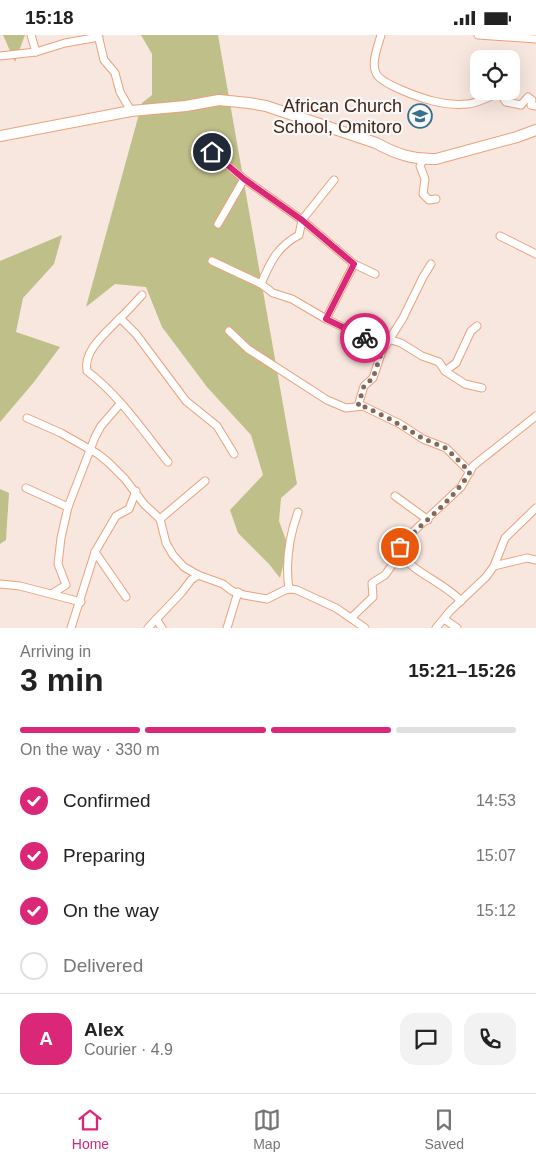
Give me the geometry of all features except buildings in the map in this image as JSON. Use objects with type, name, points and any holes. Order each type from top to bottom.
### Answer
[{"type":"main road","points":[[0,136],[131,111],[186,107],[219,100],[266,107],[423,160],[436,159],[536,130]]},
{"type":"street","points":[[31,35],[36,52]]},
{"type":"street","points":[[381,35],[375,72],[380,79],[391,86],[435,101],[470,104],[500,93],[506,102],[521,105],[528,97],[532,100],[531,105],[536,106]]},
{"type":"street","points":[[478,35],[536,39]]},
{"type":"street","points":[[0,55],[36,52],[64,43],[99,36],[104,60],[115,73],[120,92],[131,111]]},
{"type":"street","points":[[212,152],[244,179],[302,220],[354,264],[375,274]]},
{"type":"street","points":[[423,160],[420,167],[425,179],[423,194],[428,200],[436,199]]},
{"type":"street","points":[[218,224],[244,179]]},
{"type":"street","points":[[261,283],[274,257],[286,242],[299,235],[302,220],[334,180]]},
{"type":"street","points":[[500,236],[536,254]]},
{"type":"street","points":[[212,261],[261,283],[273,293],[292,299],[326,319],[359,335],[382,351]]},
{"type":"street","points":[[326,319],[354,264]]},
{"type":"street","points":[[358,406],[364,386],[373,378],[388,339],[403,318],[431,264]]},
{"type":"street","points":[[142,295],[100,337],[86,367],[87,371],[99,380],[168,461]]},
{"type":"street","points":[[120,318],[136,334],[186,401],[217,426],[234,454]]},
{"type":"street","points":[[445,371],[456,363],[471,331],[478,326]]},
{"type":"street","points":[[229,331],[248,349],[327,400],[346,408],[363,406],[400,424],[424,439],[446,448],[470,472]]},
{"type":"street","points":[[388,339],[400,343],[422,356],[439,361],[445,371],[465,384],[482,388]]},
{"type":"street","points":[[53,593],[66,585],[58,564],[60,538],[68,507],[94,437],[120,404]]},
{"type":"street","points":[[351,618],[373,597],[372,583],[384,575],[400,554],[400,547],[415,530],[428,520],[461,487],[473,466],[536,416]]},
{"type":"street","points":[[28,418],[90,449],[109,463],[136,491],[144,504],[160,519],[166,543],[179,562],[186,568],[244,595],[267,599],[289,589],[297,591],[336,608],[364,628]]},
{"type":"street","points":[[160,519],[205,481]]},
{"type":"street","points":[[26,488],[68,507]]},
{"type":"street","points":[[71,628],[96,552],[104,534],[116,516],[129,509],[136,491]]},
{"type":"street","points":[[395,496],[428,520]]},
{"type":"street","points":[[436,628],[474,590],[494,566],[505,538],[536,508]]},
{"type":"street","points":[[289,589],[287,575],[289,544],[298,512]]},
{"type":"street","points":[[96,552],[126,597]]},
{"type":"street","points":[[400,554],[413,567],[445,586],[461,601]]},
{"type":"street","points":[[498,556],[505,565]]},
{"type":"street","points":[[494,566],[505,565],[527,558],[536,560]]},
{"type":"street","points":[[186,568],[191,580]]},
{"type":"street","points":[[148,628],[191,580],[198,575]]},
{"type":"street","points":[[0,584],[20,586],[81,601]]},
{"type":"street","points":[[227,628],[238,592]]},
{"type":"street","points":[[156,619],[162,628]]},
{"type":"street","points":[[444,619],[457,628]]},
{"type":"green space","points":[[3,35],[25,35],[15,62]]},
{"type":"green space","points":[[141,35],[218,35],[297,484],[281,498],[279,521],[288,546],[280,578],[269,564],[238,533],[230,510],[263,475],[251,435],[207,387],[162,327],[146,287],[115,284],[86,307],[142,103],[152,95],[152,54]]},
{"type":"green space","points":[[62,235],[54,264],[23,298],[16,332],[60,347],[34,382],[0,422],[0,261]]},
{"type":"green space","points":[[0,489],[9,493],[6,540],[0,544]]},
{"type":"way so far","points":[[365,338],[382,351],[373,378],[364,386],[360,395],[358,406],[363,406],[400,424],[424,439],[446,448],[470,472],[452,497],[415,530],[400,547]]},
{"type":"place","name":"African Church School, Omitoro","points":[[420,116]]},
{"type":"route","points":[[212,152],[244,179],[302,220],[354,264],[326,319],[365,338]]}]
